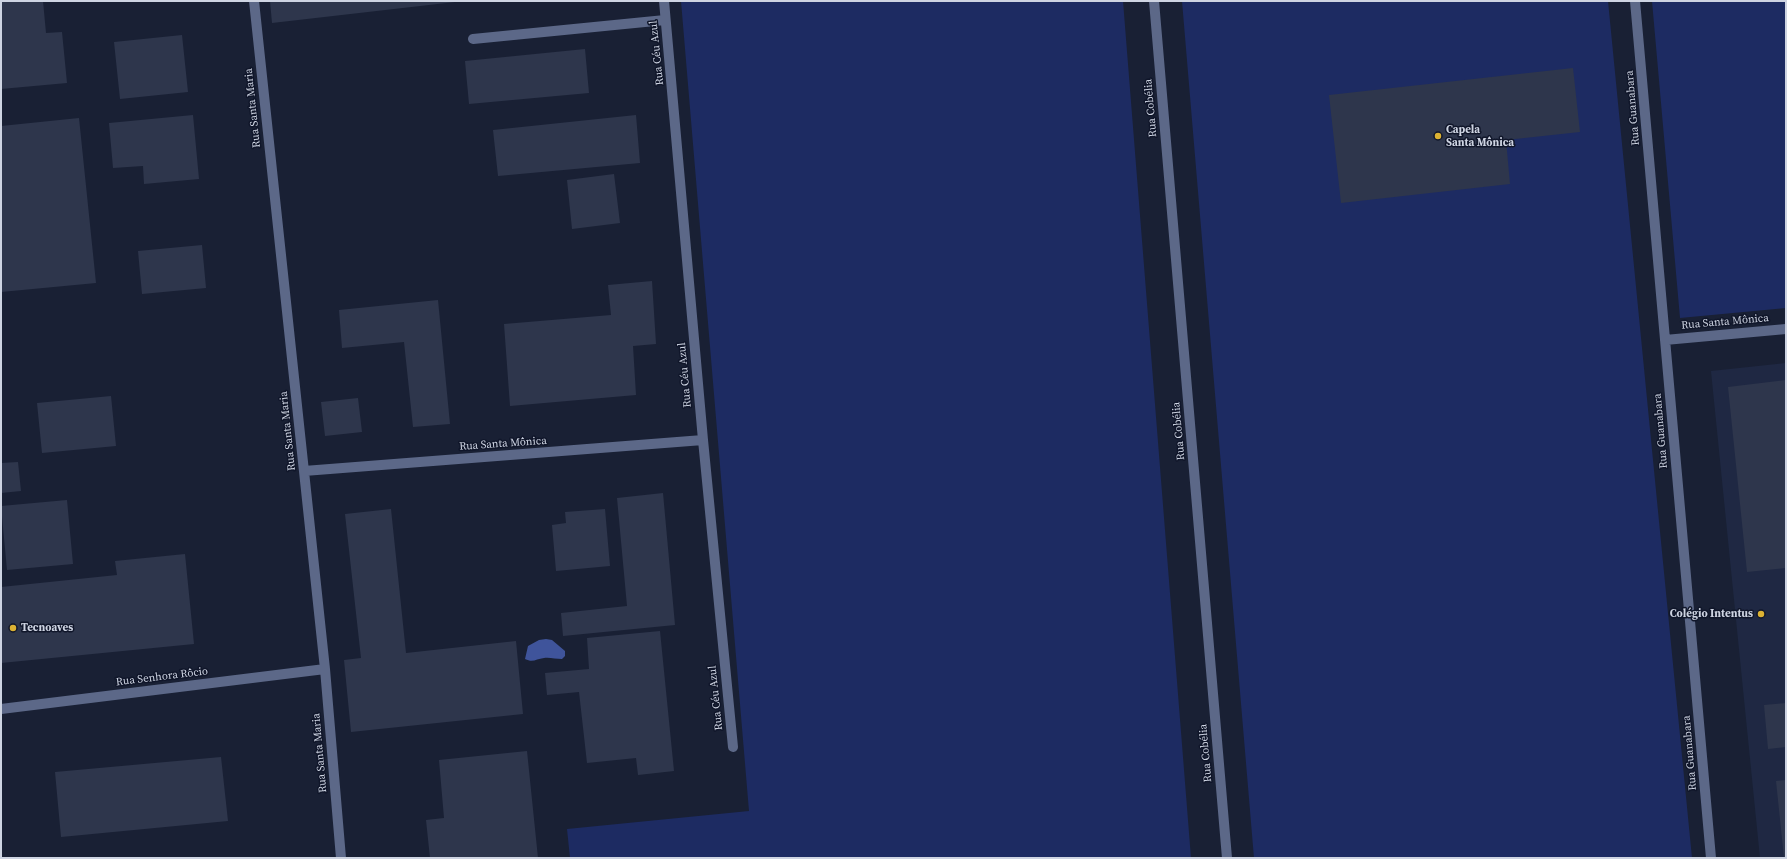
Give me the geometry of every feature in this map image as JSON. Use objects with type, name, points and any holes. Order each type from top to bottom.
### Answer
[{"type":"street","name":"Rua Santa Maria","points":[[254,1],[325,669],[340,858]]},
{"type":"street","name":"Rua Céu Azul","points":[[664,1],[703,440],[733,748]]},
{"type":"street","name":"Rua Cobélia","points":[[1154,1],[1227,858]]},
{"type":"street","name":"Rua Guanabara","points":[[1636,1],[1712,858]]},
{"type":"street","points":[[473,39],[665,20]]},
{"type":"street","name":"Rua Santa Mônica","points":[[1665,340],[1786,329]]},
{"type":"street","name":"Rua Santa Mônica","points":[[304,471],[703,440]]},
{"type":"street","name":"Rua Senhora Rôcio","points":[[1,709],[325,669]]},
{"type":"shaded area","points":[[681,1],[1123,1],[1191,858],[570,858],[567,829],[749,811]]},
{"type":"shaded area","points":[[1182,1],[1608,1],[1692,858],[1254,858]]},
{"type":"shaded area","points":[[1652,1],[1786,1],[1786,308],[1680,318]]},
{"type":"shaded area","name":"Colégio Intentus","points":[[1786,363],[1786,858],[1760,858],[1711,371]]},
{"type":"shaded area","points":[[539,640],[552,640],[565,651],[565,656],[562,659],[546,658],[532,661],[525,659],[528,646]]},
{"type":"building","points":[[1,1],[43,1],[46,33],[62,32],[67,83],[1,89]]},
{"type":"building","points":[[270,1],[455,1],[455,2],[272,23]]},
{"type":"building","points":[[182,35],[188,92],[120,99],[114,42]]},
{"type":"building","points":[[585,49],[589,93],[469,104],[465,61]]},
{"type":"building","name":"Capela Santa Mônica","points":[[1573,68],[1580,132],[1506,140],[1510,184],[1341,203],[1329,95]]},
{"type":"building","points":[[193,115],[199,179],[144,184],[143,166],[113,168],[109,123]]},
{"type":"building","points":[[636,115],[640,163],[498,176],[493,130]]},
{"type":"building","points":[[79,118],[96,283],[1,292],[1,126]]},
{"type":"building","points":[[614,174],[620,223],[572,229],[567,180]]},
{"type":"building","points":[[202,245],[206,288],[142,294],[138,251]]},
{"type":"building","points":[[652,281],[656,344],[633,346],[636,395],[510,406],[504,324],[611,315],[608,285]]},
{"type":"building","points":[[438,300],[450,424],[413,427],[404,342],[342,348],[339,310]]},
{"type":"building","points":[[1786,380],[1786,568],[1747,572],[1728,387]]},
{"type":"building","points":[[111,396],[116,446],[42,453],[37,403]]},
{"type":"building","points":[[358,398],[362,432],[325,436],[321,402]]},
{"type":"building","points":[[18,462],[21,491],[1,493],[1,463]]},
{"type":"building","points":[[663,493],[675,625],[563,636],[561,613],[627,606],[617,498]]},
{"type":"building","points":[[67,500],[73,564],[7,570],[1,506]]},
{"type":"building","points":[[391,509],[406,653],[516,641],[523,714],[351,732],[344,660],[361,658],[345,514]]},
{"type":"building","points":[[605,509],[610,566],[556,571],[552,525],[566,523],[565,512]]},
{"type":"building","points":[[185,554],[194,644],[1,663],[1,587],[117,575],[115,561]]},
{"type":"building","points":[[660,631],[674,771],[638,775],[636,758],[587,763],[579,692],[547,695],[545,673],[589,669],[587,638]]},
{"type":"building","points":[[1786,703],[1786,747],[1768,749],[1764,705]]},
{"type":"building","points":[[527,751],[538,858],[430,858],[426,820],[444,818],[439,760]]},
{"type":"building","points":[[221,757],[228,821],[61,837],[55,772]]},
{"type":"building","points":[[1786,780],[1786,858],[1784,858],[1776,781]]},
{"type":"place","name":"Capela Santa Mônica","points":[[1438,136]]},
{"type":"place","name":"Colégio Intentus","points":[[1761,614]]},
{"type":"place","name":"Tecnoaves","points":[[13,628]]}]
